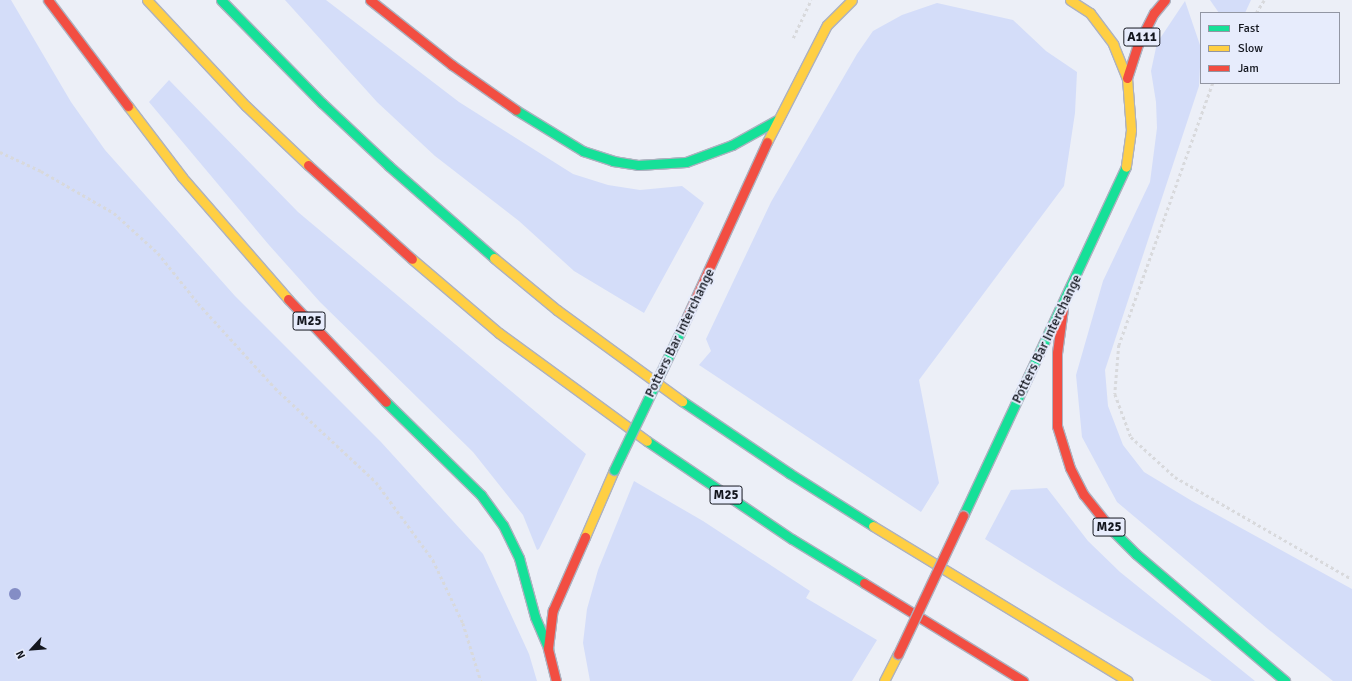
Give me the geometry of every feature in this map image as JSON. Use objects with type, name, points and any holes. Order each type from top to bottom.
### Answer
[{"type":"main road","name":"M25","points":[[48,0],[182,177],[264,273],[362,379],[482,495],[503,525],[519,558],[535,617],[548,648]]},
{"type":"main road","name":"M25","points":[[147,0],[246,106],[311,168],[438,283],[499,333],[590,401],[703,480],[792,539],[1023,681]]},
{"type":"main road","points":[[221,0],[322,103],[389,166],[457,227],[558,310],[691,407],[789,473],[978,591],[1128,681]]},
{"type":"main road","points":[[370,0],[452,65],[533,122],[583,151],[613,161],[638,165],[686,162],[732,145],[777,120]]},
{"type":"main road","name":"Potters Bar Interchange","points":[[556,681],[548,648],[553,610],[573,560],[777,120],[827,25],[852,0]]},
{"type":"main road","name":"Potters Bar Interchange","points":[[884,681],[1063,308],[1126,169],[1131,130],[1127,78],[1113,44],[1090,14],[1070,0]]},
{"type":"main road","name":"A111","points":[[1127,78],[1138,44],[1154,12],[1165,0]]},
{"type":"main road","points":[[827,25],[831,6]]},
{"type":"main road","name":"M25","points":[[1063,308],[1056,361],[1057,426],[1070,468],[1084,495],[1099,517],[1136,554],[1285,681]]},
{"type":"path","points":[[1257,12],[1264,0]]},
{"type":"path","points":[[1213,84],[1119,345],[1115,394],[1130,437],[1175,476],[1352,579]]},
{"type":"path","points":[[0,152],[41,171],[107,210],[158,252],[198,303],[275,388],[376,482],[433,560],[462,622],[482,681]]},
{"type":"shaded area","points":[[0,0],[11,0],[71,102],[105,150],[235,296],[381,442],[483,554],[529,654],[537,681],[0,681]]},
{"type":"shaded area","points":[[285,0],[326,0],[459,102],[573,174],[608,185],[640,190],[682,186],[704,203],[644,313],[574,271],[519,221],[435,156],[377,102]]},
{"type":"shaded area","points":[[1210,0],[1251,0],[1245,12],[1218,12]]},
{"type":"shaded area","points":[[1185,1],[1200,45],[1199,86],[1105,370],[1108,406],[1123,445],[1144,472],[1192,501],[1352,589],[1352,681],[1333,681],[1268,629],[1117,502],[1082,437],[1076,375],[1103,281],[1150,182],[1157,128],[1156,102],[1151,71],[1157,43]]},
{"type":"shaded area","points":[[937,3],[1013,20],[1046,51],[1077,72],[1075,113],[1064,186],[919,380],[939,483],[921,512],[699,365],[711,351],[706,339],[771,202],[857,54],[873,31],[902,15]]},
{"type":"shaded area","points":[[169,80],[298,212],[586,454],[539,549],[537,550],[523,515],[473,452],[320,302],[269,245],[149,102]]},
{"type":"shaded area","points":[[634,481],[703,521],[810,591],[806,598],[877,640],[852,681],[590,681],[583,643],[587,609],[598,570]]},
{"type":"shaded area","points":[[1047,488],[1088,541],[1120,572],[1255,681],[1212,681],[985,539],[1011,490]]},
{"type":"traffic: fast","points":[[221,0],[322,103],[389,166],[494,258]]},
{"type":"traffic: fast","points":[[516,110],[583,151],[613,161],[638,165],[686,162],[732,145],[777,120]]},
{"type":"traffic: fast","points":[[963,516],[1126,167]]},
{"type":"traffic: fast","points":[[614,470],[680,332]]},
{"type":"traffic: fast","points":[[682,401],[789,473],[873,526]]},
{"type":"traffic: fast","points":[[386,402],[481,495],[503,525],[519,558],[535,617],[548,648]]},
{"type":"traffic: fast","points":[[647,441],[792,539],[864,583]]},
{"type":"traffic: fast","points":[[1111,529],[1136,554],[1285,681]]},
{"type":"traffic: slow","points":[[147,0],[246,106],[308,165]]},
{"type":"traffic: slow","points":[[767,142],[827,25],[852,0]]},
{"type":"traffic: slow","points":[[1070,0],[1090,13],[1113,44],[1127,78],[1131,130],[1126,167]]},
{"type":"traffic: slow","points":[[128,106],[182,177],[288,299]]},
{"type":"traffic: slow","points":[[494,258],[557,310],[682,401]]},
{"type":"traffic: slow","points":[[412,259],[499,333],[647,441]]},
{"type":"traffic: slow","points":[[585,537],[614,470]]},
{"type":"traffic: slow","points":[[873,526],[1128,681]]},
{"type":"traffic: slow","points":[[884,681],[898,654]]},
{"type":"traffic: jam","points":[[48,0],[128,106]]},
{"type":"traffic: jam","points":[[370,0],[452,65],[516,110]]},
{"type":"traffic: jam","points":[[1127,78],[1138,44],[1154,13],[1165,0]]},
{"type":"traffic: jam","points":[[680,332],[767,142]]},
{"type":"traffic: jam","points":[[308,165],[412,259]]},
{"type":"traffic: jam","points":[[288,299],[386,402]]},
{"type":"traffic: jam","points":[[1063,308],[1057,353],[1057,426],[1070,468],[1084,495],[1111,529]]},
{"type":"traffic: jam","points":[[898,654],[963,516]]},
{"type":"traffic: jam","points":[[556,681],[548,648],[553,610],[585,537]]},
{"type":"traffic: jam","points":[[864,583],[1023,681]]}]
